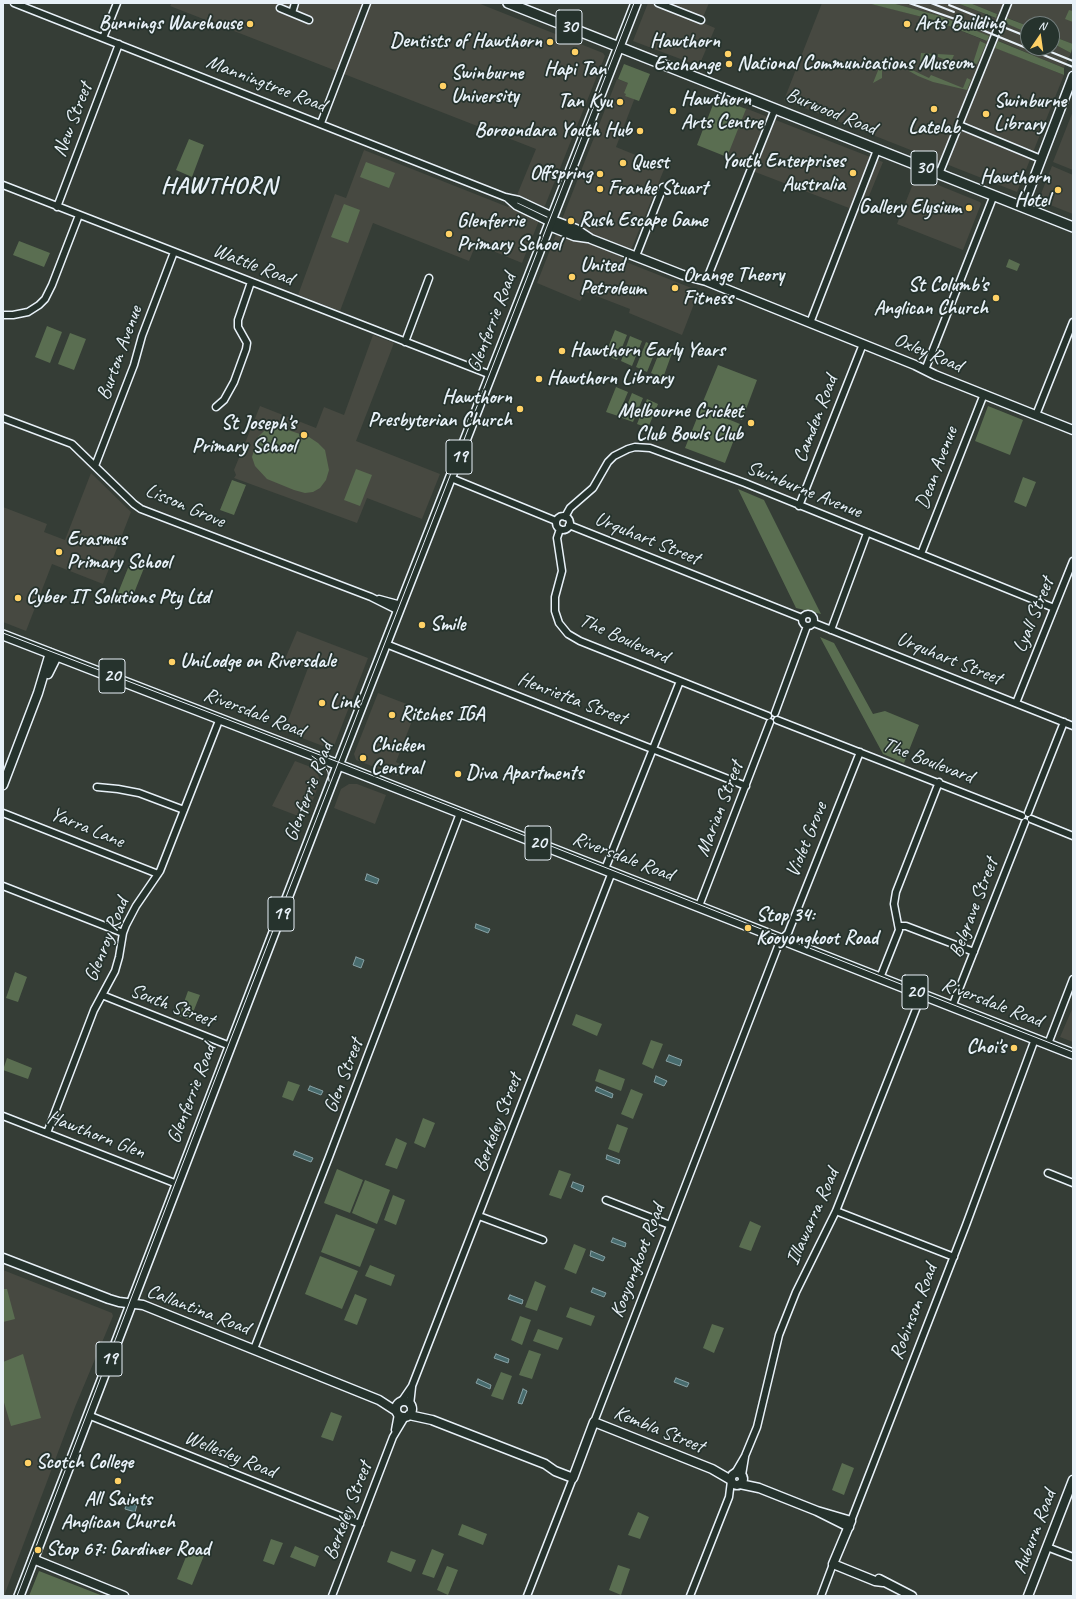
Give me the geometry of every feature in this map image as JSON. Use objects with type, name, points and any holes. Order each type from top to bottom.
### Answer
[{"type":"main road","name":"Burwood Road","points":[[508,3],[1073,227]]},
{"type":"main road","name":"Glenferrie Road","points":[[19,1596],[130,1303],[636,3]]},
{"type":"main road","name":"Riversdale Road","points":[[3,635],[220,718],[1073,1054]]},
{"type":"street","name":"Manningtree Road","points":[[14,3],[321,123],[505,197],[516,206],[551,221]]},
{"type":"street","points":[[104,38],[117,3]]},
{"type":"street","points":[[292,12],[296,3]]},
{"type":"street","points":[[321,123],[367,3]]},
{"type":"street","points":[[658,3],[701,20]]},
{"type":"street","points":[[939,174],[1008,3]]},
{"type":"street","points":[[280,8],[309,20]]},
{"type":"street","name":"New Street","points":[[57,207],[119,44]]},
{"type":"street","points":[[1023,207],[1070,89],[1073,76]]},
{"type":"street","points":[[706,282],[775,109]]},
{"type":"street","points":[[960,123],[1041,159]]},
{"type":"street","points":[[810,323],[878,150]]},
{"type":"street","name":"Wattle Road","points":[[3,185],[79,216],[491,375]]},
{"type":"street","points":[[636,256],[663,187]]},
{"type":"street","points":[[925,370],[994,195]]},
{"type":"street","points":[[3,315],[28,312],[45,299],[79,216]]},
{"type":"street","name":"Oxley Road","points":[[551,221],[576,229],[591,239],[683,275],[706,282],[863,344],[1073,430]]},
{"type":"street","name":"Burton Avenue","points":[[95,466],[134,365],[142,336],[174,252]]},
{"type":"street","points":[[405,342],[429,278]]},
{"type":"street","points":[[216,407],[224,400],[228,393],[246,349],[247,343],[237,323],[252,282]]},
{"type":"street","points":[[1036,415],[1073,322]]},
{"type":"street","name":"Camden Road","points":[[799,506],[863,344]]},
{"type":"street","name":"Dean Avenue","points":[[921,554],[984,394]]},
{"type":"street","name":"Lisson Grove","points":[[3,418],[69,442],[141,509],[400,608]]},
{"type":"street","name":"Swinburne Avenue","points":[[565,517],[570,508],[593,488],[611,459],[620,452],[635,447],[650,448],[746,484],[1054,608]]},
{"type":"street","points":[[450,478],[556,521]]},
{"type":"street","points":[[561,517],[565,517],[569,521],[569,525],[566,529],[560,529],[557,526],[556,521],[561,517]]},
{"type":"street","name":"Urquhart Street","points":[[569,525],[802,618]]},
{"type":"street","name":"The Boulevard","points":[[560,529],[557,538],[562,571],[555,597],[555,611],[559,623],[568,634],[580,641],[772,719],[939,782],[1073,836]]},
{"type":"street","points":[[832,630],[867,533]]},
{"type":"street","name":"Lyall Street","points":[[1016,703],[1073,561]]},
{"type":"street","points":[[806,614],[810,614],[814,618],[814,623],[811,626],[807,626],[802,622],[802,618],[806,614]]},
{"type":"street","name":"Urquhart Street","points":[[814,623],[1073,726]]},
{"type":"street","points":[[772,719],[770,714],[774,713],[807,626]]},
{"type":"street","name":"Henrietta Street","points":[[386,644],[653,748],[746,786]]},
{"type":"street","points":[[3,785],[54,654]]},
{"type":"street","name":"Berkeley Street","points":[[332,1596],[479,1216],[653,748],[680,682]]},
{"type":"street","name":"Glenroy Road","points":[[47,1133],[94,1010],[112,979],[118,964],[123,933],[136,906],[158,874],[220,718]]},
{"type":"street","name":"Marian Street","points":[[699,906],[772,719]]},
{"type":"street","name":"Belgrave Street","points":[[952,1006],[1064,722]]},
{"type":"street","name":"Violet Grove","points":[[782,939],[788,931],[860,752]]},
{"type":"street","points":[[880,978],[898,934],[899,926],[894,904],[896,892],[939,782]]},
{"type":"street","points":[[97,787],[139,793],[184,810]]},
{"type":"street","name":"Yarra Lane","points":[[3,813],[158,874]]},
{"type":"street","name":"Glen Street","points":[[254,1349],[330,1157],[460,813]]},
{"type":"street","points":[[3,886],[123,933]]},
{"type":"street","points":[[899,926],[906,926],[974,952]]},
{"type":"street","name":"Kooyongkoot Road","points":[[526,1596],[782,939]]},
{"type":"street","points":[[1048,1044],[1073,979]]},
{"type":"street","name":"Illawarra Road","points":[[690,1596],[757,1427],[779,1335],[796,1292],[836,1211],[922,994]]},
{"type":"street","name":"South Street","points":[[102,996],[230,1046]]},
{"type":"street","name":"Robinson Road","points":[[821,1596],[954,1257],[1035,1039]]},
{"type":"street","name":"Hawthorn Glen","points":[[3,1116],[177,1184]]},
{"type":"street","points":[[1048,1173],[1073,1183]]},
{"type":"street","points":[[606,1200],[670,1225]]},
{"type":"street","points":[[836,1211],[954,1257]]},
{"type":"street","points":[[479,1216],[543,1240]]},
{"type":"street","name":"Callantina Road","points":[[3,1258],[110,1299],[143,1305],[379,1400],[545,1464],[555,1471],[574,1475]]},
{"type":"street","name":"Wellesley Road","points":[[88,1415],[360,1524]]},
{"type":"street","name":"Kembla Street","points":[[594,1422],[850,1524]]},
{"type":"street","name":"Auburn Road","points":[[1028,1596],[1073,1480]]},
{"type":"street","points":[[1047,1547],[1073,1557]]},
{"type":"street","points":[[33,1559],[124,1596]]},
{"type":"street","points":[[834,1562],[875,1581],[883,1582],[912,1596]]},
{"type":"shaded area","points":[[172,3],[478,3],[603,53],[605,56],[522,263],[476,244],[469,261],[373,223],[340,311],[298,295],[335,194],[346,198],[364,150],[508,207],[517,195],[536,149],[170,6]]},
{"type":"shaded area","points":[[648,3],[709,3],[701,22],[715,28],[699,66],[633,41]]},
{"type":"shaded area","points":[[822,3],[867,3],[934,20],[986,41],[940,16],[892,3],[957,3],[995,18],[997,14],[970,3],[1073,3],[1073,44],[1060,39],[1060,16],[1020,16],[1020,23],[1008,18],[1006,23],[1020,29],[1020,50],[999,41],[996,48],[1064,75],[1017,192],[784,100]]},
{"type":"shaded area","points":[[1060,47],[1071,53],[1064,68],[1035,56],[1060,56]]},
{"type":"shaded area","points":[[617,79],[639,87],[616,147],[665,167],[626,262],[699,291],[682,335],[629,313],[630,309],[586,292],[580,301],[537,283]]},
{"type":"shaded area","points":[[745,108],[883,162],[862,213],[724,160]]},
{"type":"shaded area","points":[[1073,111],[1073,170],[1053,162]]},
{"type":"shaded area","name":"Hawthorn Hotel","points":[[1052,166],[1073,175],[1073,214],[1040,201],[1039,199]]},
{"type":"shaded area","points":[[916,176],[980,202],[981,204],[963,250],[897,224]]},
{"type":"shaded area","name":"St Joseph's Primary School","points":[[373,335],[394,343],[356,441],[440,474],[422,519],[367,498],[357,523],[234,478],[236,475],[234,470],[260,406],[316,428],[324,407],[344,415]]},
{"type":"shaded area","name":"Erasmus Primary School","points":[[91,473],[131,512],[103,584],[52,564],[26,631],[3,622],[3,507],[47,524],[44,532],[65,540]]},
{"type":"shaded area","points":[[297,631],[368,658],[334,746],[328,748],[284,731],[308,668],[285,659]]},
{"type":"shaded area","points":[[378,693],[417,708],[396,762],[402,765],[398,776],[356,760],[354,754]]},
{"type":"shaded area","points":[[295,761],[316,769],[320,781],[306,819],[272,806]]},
{"type":"shaded area","points":[[349,784],[357,784],[386,795],[375,824],[334,808],[341,789]]},
{"type":"shaded area","points":[[1073,1007],[1073,1042],[1060,1037]]},
{"type":"shaded area","name":"Scotch College","points":[[3,1270],[112,1313],[113,1316],[75,1407],[4,1596]]},
{"type":"green space","points":[[867,3],[892,3],[940,16],[989,36],[987,41],[934,20]]},
{"type":"green space","points":[[957,3],[970,3],[997,14],[996,18]]},
{"type":"green space","points":[[1069,10],[1073,11],[1073,22],[1065,19]]},
{"type":"green space","points":[[1007,18],[1020,23],[1020,30],[1005,23]]},
{"type":"green space","points":[[1060,39],[1073,44],[1071,53],[1060,47]]},
{"type":"green space","points":[[980,41],[986,44],[977,64],[973,63]]},
{"type":"green space","points":[[998,41],[1020,50],[1020,56],[1035,56],[1064,68],[1064,75],[995,48]]},
{"type":"green space","points":[[921,53],[934,54],[929,65],[920,62]]},
{"type":"green space","points":[[938,54],[954,55],[951,62],[938,57]]},
{"type":"green space","points":[[883,58],[887,66],[882,71],[882,78],[873,83]]},
{"type":"green space","points":[[624,64],[650,74],[639,101],[625,96],[626,94],[624,93],[628,83],[618,79]]},
{"type":"green space","points":[[910,69],[929,78],[931,75],[963,88],[967,78],[971,80],[967,90],[933,82],[909,71]]},
{"type":"green space","points":[[716,97],[746,109],[727,157],[697,145],[705,124],[707,125],[707,120]]},
{"type":"green space","points":[[189,139],[204,145],[192,177],[176,170]]},
{"type":"green space","points":[[366,162],[395,173],[389,188],[360,177]]},
{"type":"green space","points":[[344,204],[360,210],[348,243],[331,237]]},
{"type":"green space","points":[[19,241],[50,253],[44,267],[13,255]]},
{"type":"green space","points":[[1009,259],[1020,264],[1017,271],[1006,267]]},
{"type":"green space","points":[[47,326],[62,332],[50,363],[35,357]]},
{"type":"green space","points":[[615,330],[627,335],[617,360],[605,355]]},
{"type":"green space","points":[[70,333],[86,339],[74,370],[58,364]]},
{"type":"green space","points":[[630,336],[642,341],[632,366],[621,361]]},
{"type":"green space","points":[[646,342],[657,347],[647,372],[636,367]]},
{"type":"green space","points":[[661,348],[672,353],[663,378],[651,373]]},
{"type":"green space","points":[[718,365],[757,380],[742,420],[702,404]]},
{"type":"green space","points":[[616,387],[628,392],[618,416],[606,412]]},
{"type":"green space","points":[[632,393],[643,398],[633,422],[622,418]]},
{"type":"green space","points":[[647,399],[658,404],[648,428],[637,424]]},
{"type":"green space","points":[[988,406],[1023,420],[1010,455],[975,441]]},
{"type":"green space","points":[[701,408],[740,424],[725,463],[685,448]]},
{"type":"green space","points":[[275,427],[309,437],[325,450],[329,470],[326,480],[320,488],[313,492],[305,493],[294,490],[267,479],[255,466],[252,457],[258,437],[265,430]]},
{"type":"green space","points":[[356,469],[372,475],[360,506],[344,500]]},
{"type":"green space","points":[[1023,477],[1036,482],[1026,507],[1014,502]]},
{"type":"green space","points":[[232,480],[246,485],[234,515],[220,510]]},
{"type":"green space","points":[[738,489],[764,500],[821,614],[796,608]]},
{"type":"green space","points":[[130,563],[144,568],[132,598],[118,593]]},
{"type":"green space","points":[[820,637],[834,643],[873,714],[885,711],[919,725],[904,763],[883,754]]},
{"type":"green space","points":[[15,972],[27,977],[18,1002],[6,998]]},
{"type":"green space","points":[[188,991],[200,995],[190,1020],[179,1016]]},
{"type":"green space","points":[[576,1014],[602,1024],[597,1036],[572,1025]]},
{"type":"green space","points":[[651,1040],[663,1044],[653,1069],[642,1064]]},
{"type":"green space","points":[[7,1058],[32,1068],[28,1079],[3,1070]]},
{"type":"green space","points":[[599,1069],[625,1079],[621,1091],[595,1081]]},
{"type":"green space","points":[[288,1081],[300,1085],[293,1101],[282,1097]]},
{"type":"green space","points":[[631,1089],[643,1094],[633,1119],[621,1114]]},
{"type":"green space","points":[[423,1118],[435,1123],[425,1148],[414,1143]]},
{"type":"green space","points":[[617,1124],[628,1128],[619,1153],[608,1149]]},
{"type":"green space","points":[[396,1138],[407,1143],[397,1169],[385,1165]]},
{"type":"green space","points":[[337,1169],[363,1180],[350,1213],[324,1203]]},
{"type":"green space","points":[[559,1170],[571,1174],[561,1199],[549,1195]]},
{"type":"green space","points":[[365,1180],[390,1190],[377,1224],[352,1213]]},
{"type":"green space","points":[[393,1195],[405,1200],[396,1225],[384,1220]]},
{"type":"green space","points":[[336,1214],[375,1229],[360,1267],[321,1252]]},
{"type":"green space","points":[[750,1221],[761,1226],[751,1251],[739,1247]]},
{"type":"green space","points":[[574,1244],[586,1249],[576,1274],[564,1269]]},
{"type":"green space","points":[[320,1256],[358,1271],[342,1309],[305,1294]]},
{"type":"green space","points":[[370,1265],[395,1275],[391,1286],[365,1276]]},
{"type":"green space","points":[[535,1281],[546,1286],[537,1311],[525,1307]]},
{"type":"green space","points":[[3,1289],[7,1289],[15,1319],[3,1322]]},
{"type":"green space","points":[[355,1294],[367,1299],[357,1325],[344,1320]]},
{"type":"green space","points":[[570,1307],[595,1316],[591,1326],[566,1317]]},
{"type":"green space","points":[[520,1316],[531,1320],[522,1345],[511,1340]]},
{"type":"green space","points":[[712,1324],[724,1328],[714,1353],[703,1348]]},
{"type":"green space","points":[[538,1329],[563,1338],[558,1350],[533,1341]]},
{"type":"green space","points":[[529,1350],[541,1354],[532,1379],[519,1375]]},
{"type":"green space","points":[[23,1354],[41,1418],[11,1426],[3,1399],[3,1362]]},
{"type":"green space","points":[[501,1372],[512,1376],[503,1400],[491,1396]]},
{"type":"green space","points":[[331,1412],[342,1416],[333,1441],[321,1437]]},
{"type":"green space","points":[[842,1463],[854,1468],[844,1495],[832,1490]]},
{"type":"green space","points":[[638,1512],[649,1517],[640,1539],[628,1535]]},
{"type":"green space","points":[[462,1524],[487,1534],[483,1545],[458,1535]]},
{"type":"green space","points":[[271,1539],[283,1543],[274,1565],[263,1561]]},
{"type":"green space","points":[[295,1546],[319,1556],[315,1567],[290,1557]]},
{"type":"green space","points":[[190,1547],[205,1553],[192,1585],[177,1579]]},
{"type":"green space","points":[[432,1549],[444,1554],[434,1578],[422,1574]]},
{"type":"green space","points":[[391,1551],[416,1560],[411,1572],[387,1562]]},
{"type":"green space","points":[[618,1565],[630,1569],[621,1595],[609,1590]]},
{"type":"green space","points":[[447,1566],[458,1570],[448,1595],[437,1590]]},
{"type":"green space","points":[[39,1571],[103,1596],[29,1596]]},
{"type":"water","points":[[367,874],[379,879],[377,884],[365,880]]},
{"type":"water","points":[[476,924],[490,929],[488,933],[475,928]]},
{"type":"water","points":[[356,957],[364,960],[361,968],[353,965]]},
{"type":"water","points":[[669,1055],[682,1060],[680,1066],[666,1061]]},
{"type":"water","points":[[656,1076],[667,1081],[664,1086],[654,1082]]},
{"type":"water","points":[[310,1086],[323,1091],[321,1095],[308,1090]]},
{"type":"water","points":[[597,1087],[613,1094],[612,1098],[595,1091]]},
{"type":"water","points":[[295,1151],[313,1158],[311,1162],[293,1155]]},
{"type":"water","points":[[607,1155],[620,1160],[619,1164],[606,1159]]},
{"type":"water","points":[[573,1182],[584,1186],[582,1192],[571,1187]]},
{"type":"water","points":[[613,1238],[626,1243],[625,1247],[611,1242]]},
{"type":"water","points":[[591,1251],[605,1257],[603,1261],[590,1256]]},
{"type":"water","points":[[593,1288],[606,1293],[604,1297],[591,1292]]},
{"type":"water","points":[[510,1295],[523,1300],[522,1304],[508,1299]]},
{"type":"water","points":[[496,1354],[509,1359],[508,1363],[494,1358]]},
{"type":"water","points":[[676,1378],[689,1383],[687,1387],[674,1382]]},
{"type":"water","points":[[478,1379],[491,1385],[490,1389],[476,1383]]},
{"type":"water","points":[[523,1389],[527,1391],[522,1404],[518,1403]]},
{"type":"water","points":[[127,1501],[137,1505],[135,1512],[125,1509]]},
{"type":"tram line","points":[[17,1596],[214,1082],[634,3]]},
{"type":"tram line","points":[[3,633],[338,762],[1073,1052]]},
{"type":"tram line","points":[[312,756],[324,765],[328,772],[329,781]]},
{"type":"railway","points":[[909,3],[955,19],[1073,67]]},
{"type":"railway","points":[[931,3],[954,12]]},
{"type":"railway","points":[[949,5],[1020,34]]},
{"type":"railway","points":[[1060,56],[1073,61]]},
{"type":"place","name":"Bunnings Warehouse","points":[[250,24]]},
{"type":"place","name":"Arts Building","points":[[907,24]]},
{"type":"place","name":"Dentists of Hawthorn","points":[[550,42]]},
{"type":"place","name":"Hapi Tan","points":[[575,52]]},
{"type":"place","name":"Hawthorn Exchange","points":[[728,54]]},
{"type":"place","name":"National Communications Museum","points":[[729,64]]},
{"type":"place","name":"Swinburne University","points":[[443,86]]},
{"type":"place","name":"Tan Kyu","points":[[620,102]]},
{"type":"place","name":"Latelab","points":[[934,109]]},
{"type":"place","name":"Hawthorn Arts Centre","points":[[673,111]]},
{"type":"place","name":"Swinburne Library","points":[[986,114]]},
{"type":"place","name":"Boroondara Youth Hub","points":[[640,131]]},
{"type":"place","name":"Quest","points":[[623,163]]},
{"type":"place","name":"Youth Enterprises Australia","points":[[853,173]]},
{"type":"place","name":"Offspring","points":[[600,174]]},
{"type":"place","name":"Franke Stuart","points":[[600,189]]},
{"type":"place","name":"Hawthorn Hotel","points":[[1058,190]]},
{"type":"place","name":"Gallery Elysium","points":[[969,208]]},
{"type":"place","name":"Rush Escape Game","points":[[571,221]]},
{"type":"place","name":"Glenferrie Primary School","points":[[449,234]]},
{"type":"place","name":"United Petroleum","points":[[572,277]]},
{"type":"place","name":"Orange Theory Fitness","points":[[675,288]]},
{"type":"place","name":"St Columb's Anglican Church","points":[[996,298]]},
{"type":"place","name":"Hawthorn Early Years","points":[[562,351]]},
{"type":"place","name":"Hawthorn Library","points":[[539,379]]},
{"type":"place","name":"Hawthorn Presbyterian Church","points":[[520,409]]},
{"type":"place","name":"Melbourne Cricket Club Bowls Club","points":[[751,423]]},
{"type":"place","name":"St Joseph's Primary School","points":[[304,435]]},
{"type":"place","name":"Erasmus Primary School","points":[[59,552]]},
{"type":"place","name":"Cyber IT Solutions Pty Ltd","points":[[18,598]]},
{"type":"place","name":"Smile","points":[[422,625]]},
{"type":"place","name":"UniLodge on Riversdale","points":[[172,662]]},
{"type":"place","name":"Link","points":[[322,703]]},
{"type":"place","name":"Ritches IGA","points":[[392,715]]},
{"type":"place","name":"Chicken Central","points":[[363,758]]},
{"type":"place","name":"Diva Apartments","points":[[458,774]]},
{"type":"place","name":"Stop 34: Kooyongkoot Road","points":[[748,928]]},
{"type":"place","name":"Choi's","points":[[1014,1048]]},
{"type":"place","name":"Scotch College","points":[[28,1463]]},
{"type":"place","name":"All Saints Anglican Church","points":[[118,1481]]},
{"type":"place","name":"Stop 67: Gardiner Road","points":[[38,1550]]},
{"type":"district","name":"HAWTHORN","points":[[219,187]]}]
